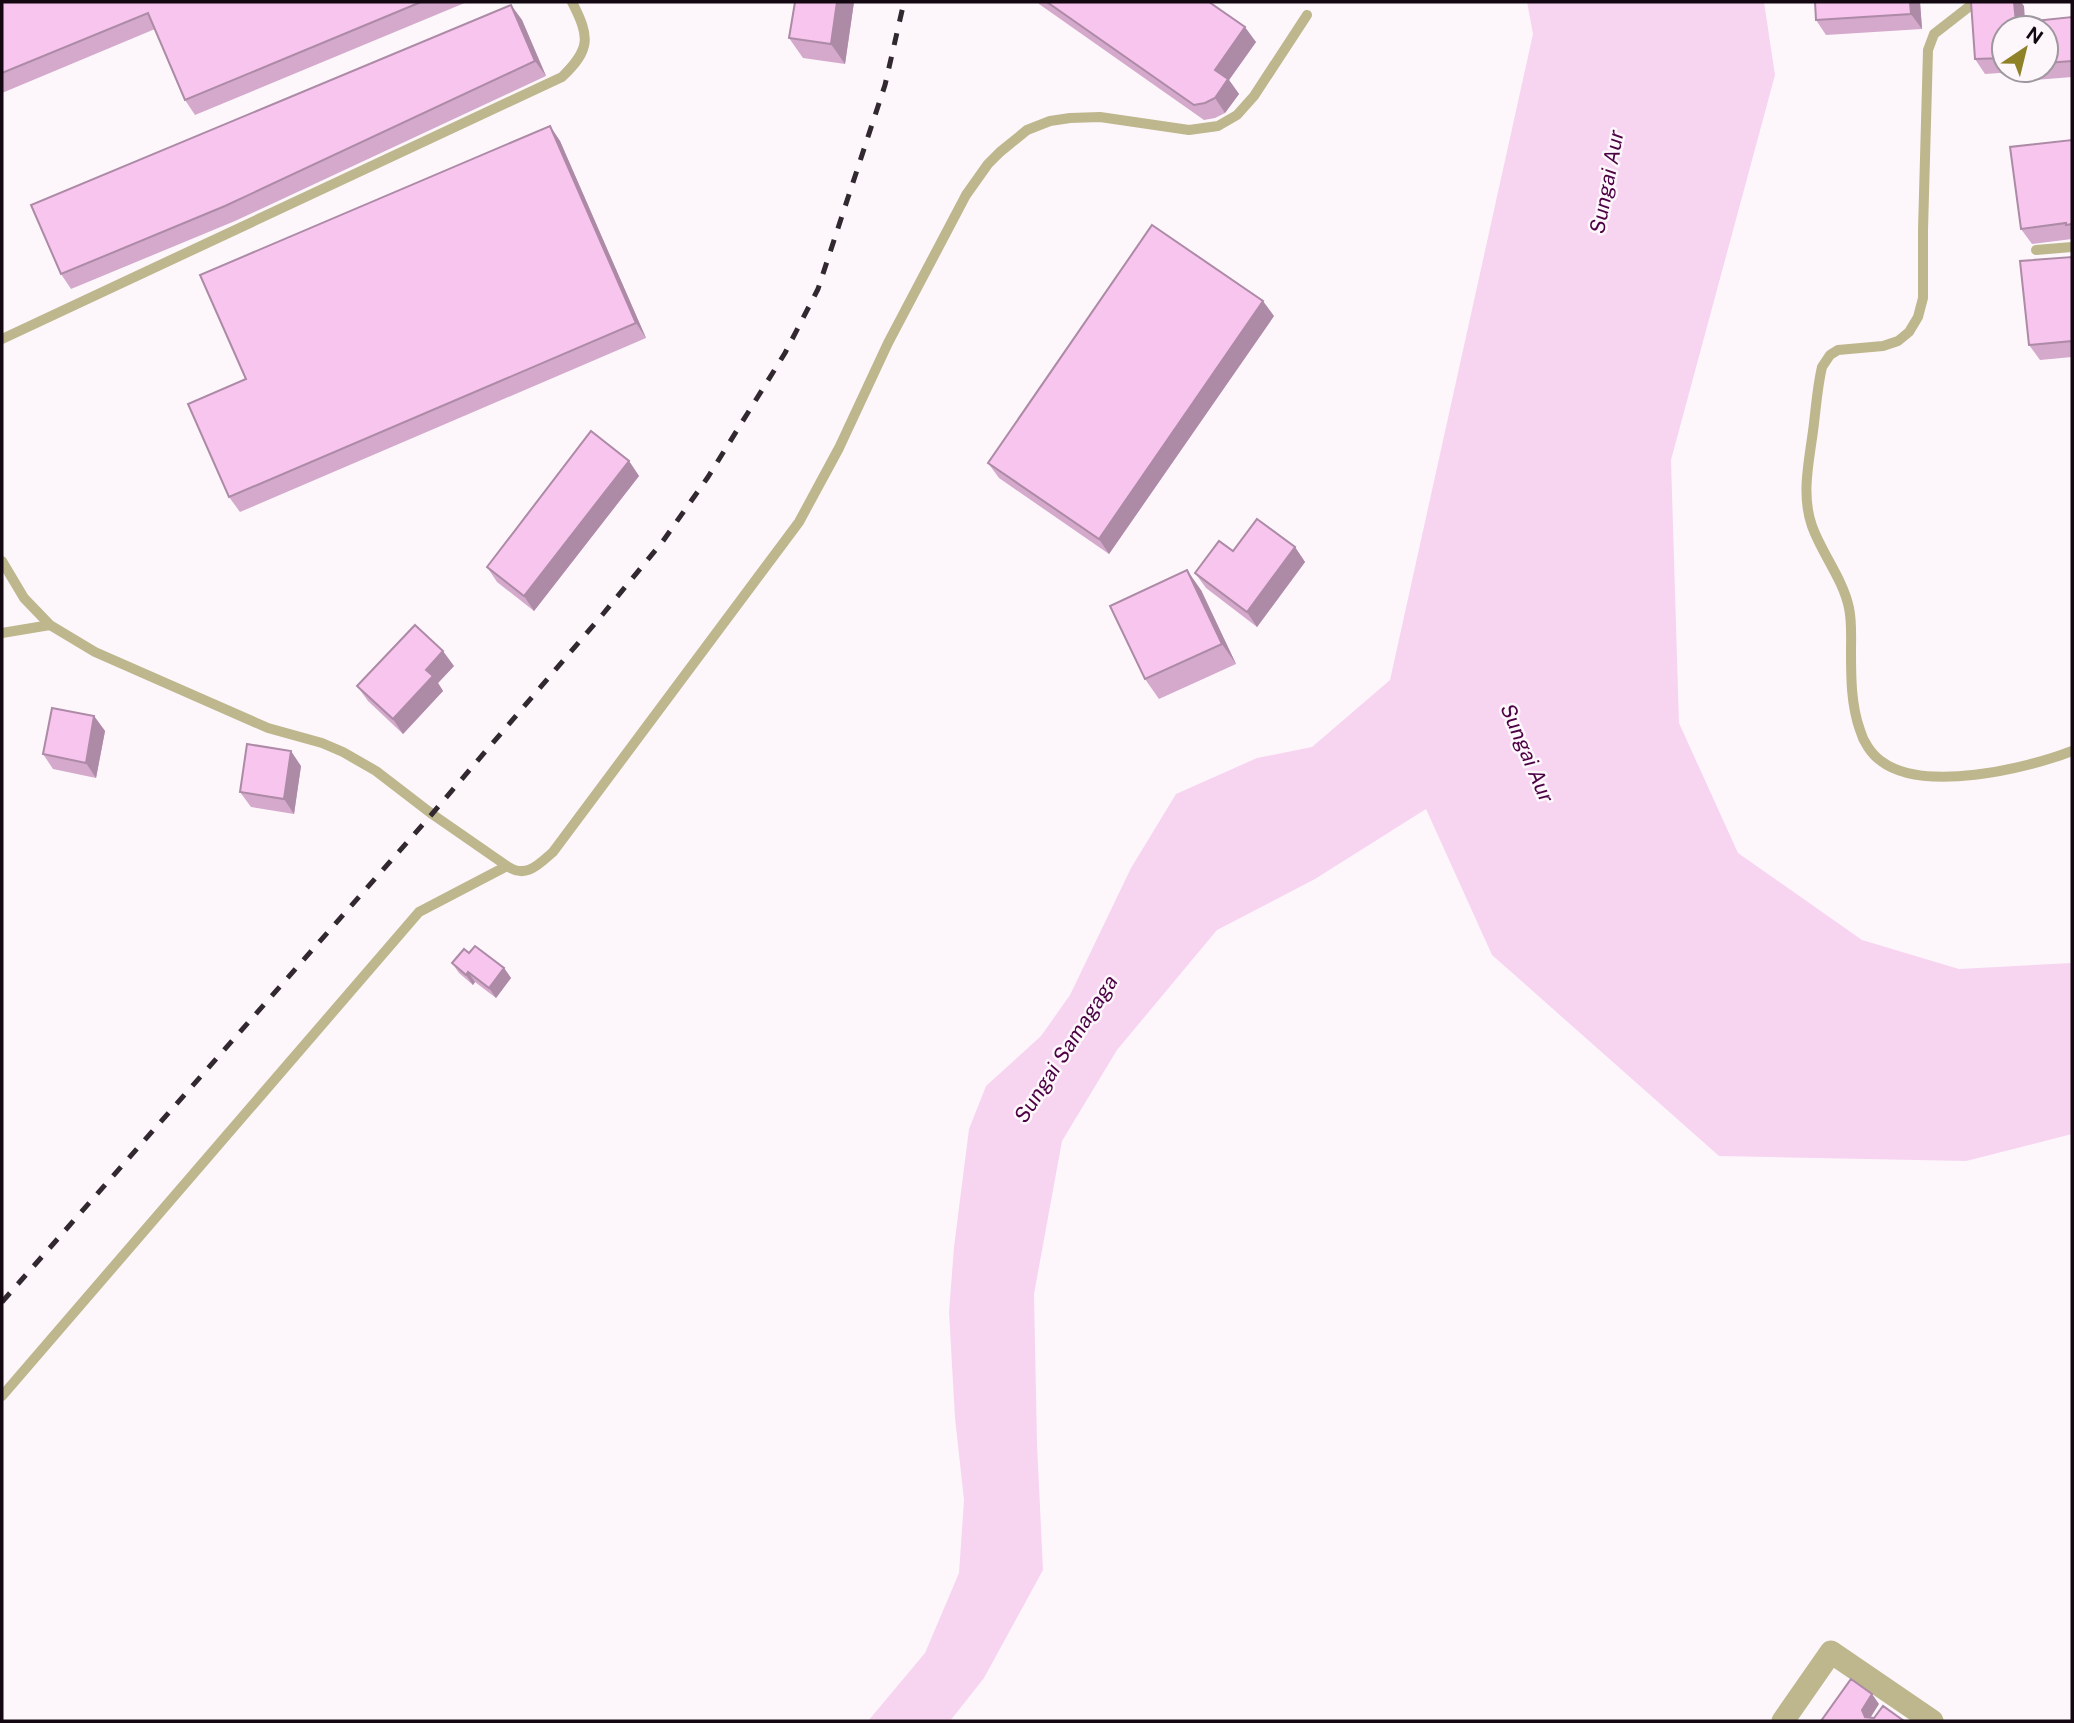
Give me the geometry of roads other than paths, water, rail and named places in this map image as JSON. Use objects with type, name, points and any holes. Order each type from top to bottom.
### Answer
[{"type":"street","points":[[1783,1721],[1831,1652],[1892,1700],[1932,1721]]},
{"type":"lane","points":[[2,340],[562,77],[584,50],[584,33],[572,2]]},
{"type":"lane","points":[[1975,2],[1934,34],[1928,50],[1923,299],[1919,317],[1909,332],[1898,341],[1883,346],[1838,350],[1830,355],[1822,367],[1807,478],[1807,503],[1812,525],[1849,607],[1851,686],[1860,730],[1867,746],[1881,761],[1902,771],[1951,777],[2003,770],[2052,759],[2072,751]]},
{"type":"lane","points":[[2,561],[24,598],[50,625],[95,652],[268,729],[322,743],[344,752],[376,771],[507,866],[524,872],[553,852],[799,522],[839,448],[888,343],[966,195],[988,164],[1027,130],[1050,121],[1100,117],[1189,130],[1218,126],[1237,115],[1254,96],[1307,15]]},
{"type":"lane","points":[[2036,250],[2072,247]]},
{"type":"lane","points":[[2,633],[50,625]]},
{"type":"lane","points":[[2,1396],[418,912],[507,866]]},
{"type":"water","points":[[1527,2],[1764,2],[1775,75],[1671,460],[1679,723],[1738,853],[1862,940],[1959,969],[2072,963],[2072,1134],[1966,1161],[1719,1156],[1492,955],[1426,809],[1315,879],[1217,930],[1117,1050],[1062,1141],[1034,1294],[1043,1570],[984,1678],[950,1721],[868,1721],[925,1653],[959,1573],[964,1500],[955,1418],[949,1312],[969,1129],[986,1086],[1041,1036],[1070,995],[1131,868],[1176,794],[1257,758],[1312,747],[1390,680],[1533,34]]},
{"type":"railway","points":[[2,1302],[432,814],[663,541],[708,477],[785,353],[818,289],[885,85],[904,2]]},
{"type":"water label","name":"Sungai Aur","points":[[1607,182]]},
{"type":"water label","name":"Sungai Aur","points":[[1527,753]]},
{"type":"water label","name":"Sungai Samagaga","points":[[1066,1049]]}]
